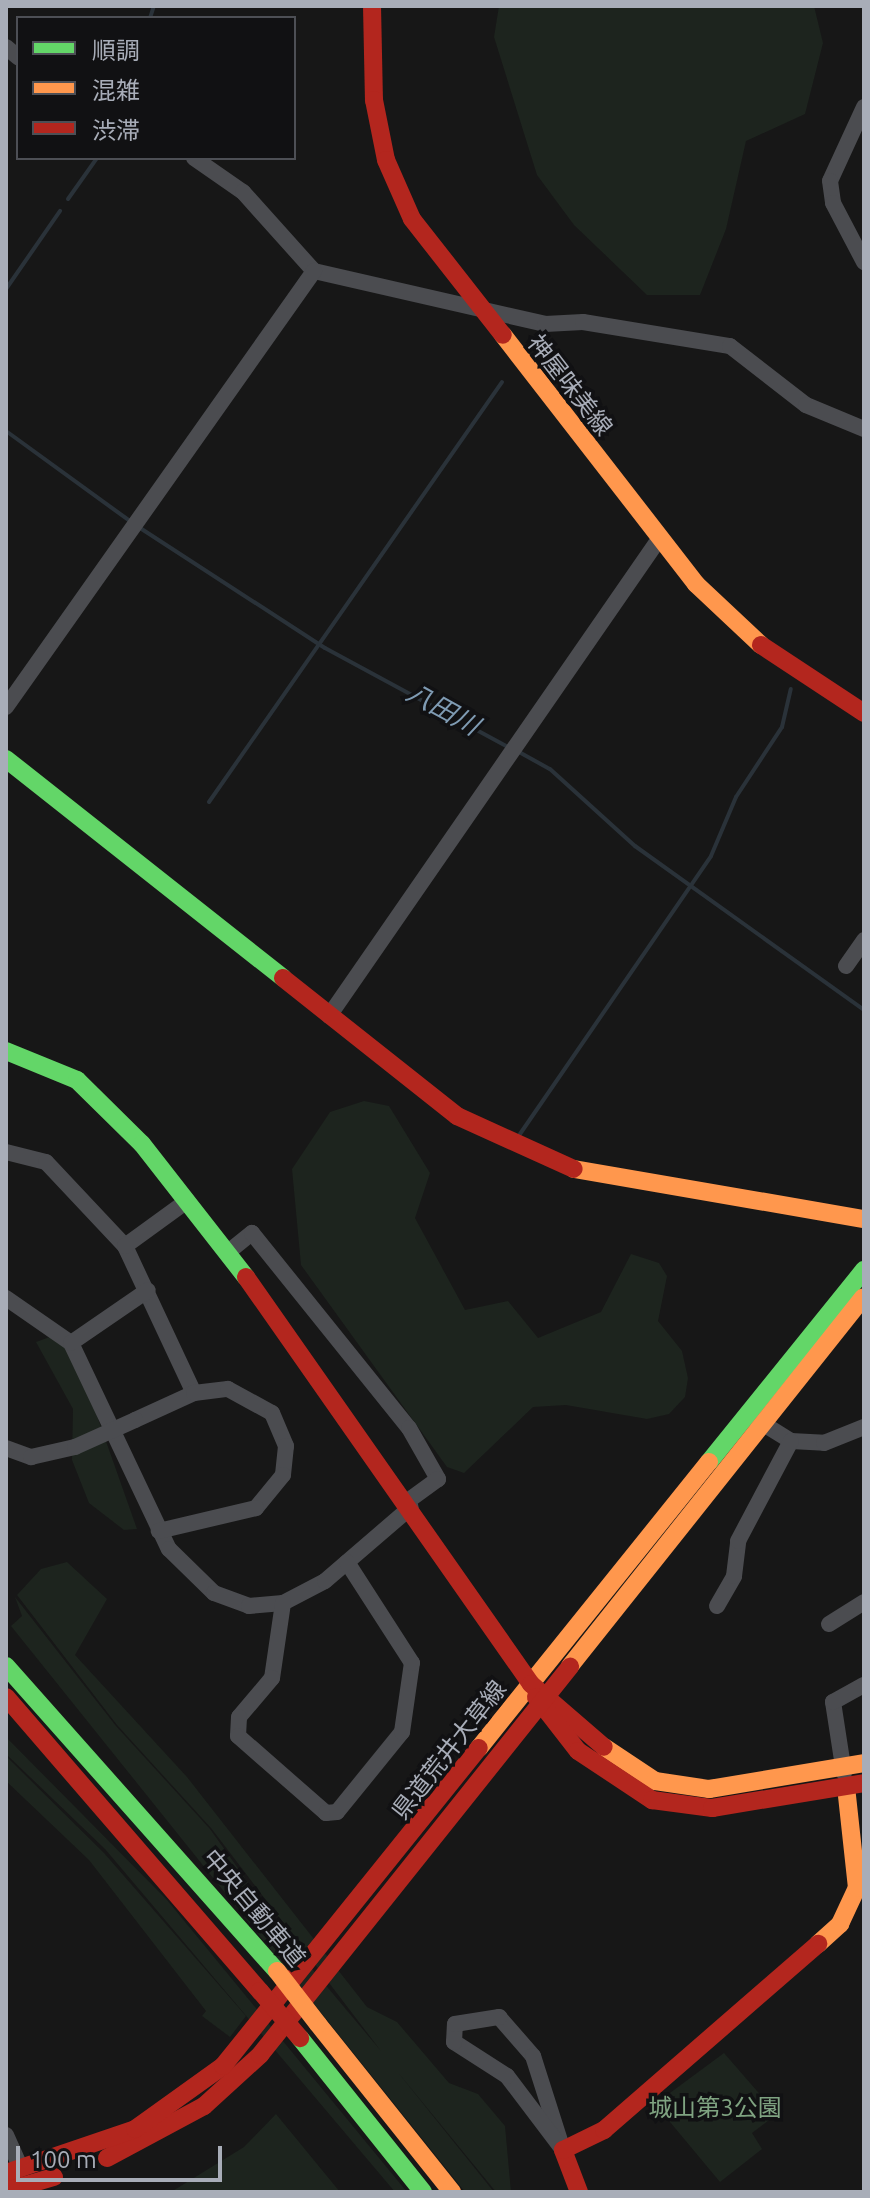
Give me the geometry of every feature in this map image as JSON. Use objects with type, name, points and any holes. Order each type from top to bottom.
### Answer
[{"type":"main road","name":"神屋味美線","points":[[372,6],[374,100],[386,160],[412,219],[659,539],[762,646],[864,713]]},
{"type":"main road","points":[[6,759],[457,1116],[541,1160],[864,1219]]},
{"type":"main road","points":[[6,1051],[40,1060],[113,1110],[227,1253],[408,1504],[531,1684],[607,1775],[652,1800],[712,1808],[855,1785],[857,1888],[840,1924],[604,2130],[563,2150],[579,2192]]},
{"type":"main road","name":"県道荒井大草線","points":[[6,2191],[142,2145],[236,2080],[546,1702],[757,1420],[864,1270]]},
{"type":"main road","name":"県道荒井大草線","points":[[13,2171],[135,2129],[223,2066],[531,1684],[864,1296]]},
{"type":"main road","name":"中央自動車道","points":[[6,1666],[277,1971],[452,2192]]},
{"type":"main road","name":"中央自動車道","points":[[6,1697],[300,2038],[423,2192]]},
{"type":"main road","points":[[546,1702],[618,1761],[664,1783],[709,1789],[864,1763]]},
{"type":"street","points":[[864,107],[830,181],[833,203],[864,262]]},
{"type":"street","points":[[197,160],[243,192],[314,271],[480,310],[730,346],[806,405],[864,429]]},
{"type":"street","points":[[6,707],[314,271]]},
{"type":"street","points":[[329,1016],[659,539]]},
{"type":"street","points":[[846,966],[864,940]]},
{"type":"street","points":[[6,1152],[46,1162],[125,1246],[194,1393]]},
{"type":"street","points":[[125,1246],[187,1201]]},
{"type":"street","points":[[7,1300],[71,1343],[159,1531],[183,1569],[214,1593],[249,1606],[283,1603],[347,1562],[438,1479],[409,1428],[252,1233],[227,1253]]},
{"type":"street","points":[[71,1343],[148,1290]]},
{"type":"street","points":[[6,1448],[31,1457],[75,1447],[194,1393],[228,1389],[259,1400],[282,1429],[287,1462],[268,1499],[242,1516],[159,1531]]},
{"type":"street","points":[[757,1420],[791,1441],[824,1443],[864,1427]]},
{"type":"street","points":[[717,1606],[734,1576],[738,1541],[791,1441]]},
{"type":"street","points":[[283,1603],[272,1678],[239,1717],[238,1736],[326,1813],[337,1812],[402,1732],[412,1663],[347,1562]]},
{"type":"street","points":[[829,1624],[864,1602]]},
{"type":"street","points":[[855,1785],[843,1767],[833,1702],[864,1685]]},
{"type":"street","points":[[499,2017],[517,2033],[533,2056],[563,2150],[507,2076],[454,2042],[455,2024],[499,2017]]},
{"type":"street","points":[[6,2135],[13,2171]]},
{"type":"green space","points":[[499,6],[814,6],[823,43],[805,114],[746,141],[726,229],[700,295],[647,295],[574,225],[537,175],[494,37]]},
{"type":"green space","points":[[364,1101],[389,1106],[430,1173],[415,1218],[465,1310],[508,1301],[538,1338],[601,1312],[631,1254],[659,1263],[667,1276],[658,1321],[682,1351],[688,1378],[685,1397],[669,1414],[647,1419],[566,1405],[533,1407],[464,1473],[447,1467],[301,1265],[292,1169],[330,1112]]},
{"type":"green space","points":[[58,1334],[78,1362],[137,1529],[124,1530],[89,1503],[72,1460],[73,1409],[36,1342]]},
{"type":"green space","points":[[67,1562],[107,1599],[75,1655],[187,1777],[367,2007],[397,2022],[449,2083],[478,2094],[505,2126],[511,2192],[496,2192],[396,2070],[494,2192],[465,2192],[11,1626],[22,1616],[15,1597],[116,1726],[210,1829],[297,1951],[381,2051],[211,1828],[117,1725],[17,1595],[41,1569]]},
{"type":"green space","points":[[6,1737],[167,1900],[407,2192],[395,2192],[105,1849],[6,1754]]},
{"type":"green space","points":[[6,1756],[104,1853],[246,2016],[230,2037],[202,2016],[206,2011],[89,1860],[6,1781]]},
{"type":"green space","name":"城山第3公園","points":[[724,2053],[777,2114],[752,2133],[762,2149],[720,2182],[655,2104]]},
{"type":"green space","points":[[276,2114],[340,2192],[171,2192],[244,2147]]},
{"type":"waterway","points":[[151,16],[154,6]]},
{"type":"waterway","points":[[68,199],[96,160]]},
{"type":"waterway","points":[[6,289],[60,211]]},
{"type":"waterway","points":[[209,802],[502,382]]},
{"type":"waterway","name":"八田川","points":[[6,431],[130,521]]},
{"type":"waterway","name":"八田川","points":[[137,526],[325,648],[508,747]]},
{"type":"waterway","points":[[520,1134],[711,856],[736,797],[782,727],[791,689]]},
{"type":"waterway","name":"八田川","points":[[519,752],[550,769],[635,846],[864,1010]]},
{"type":"traffic: fast","points":[[6,759],[283,978]]},
{"type":"traffic: fast","points":[[6,1051],[77,1080],[142,1144],[246,1277]]},
{"type":"traffic: fast","points":[[709,1462],[864,1270]]},
{"type":"traffic: fast","points":[[6,1666],[277,1971]]},
{"type":"traffic: fast","points":[[300,2038],[423,2192]]},
{"type":"traffic: slow","points":[[503,335],[696,584],[761,645]]},
{"type":"traffic: slow","points":[[574,1169],[864,1219]]},
{"type":"traffic: slow","points":[[570,1666],[863,1297]]},
{"type":"traffic: slow","points":[[479,1748],[709,1462]]},
{"type":"traffic: slow","points":[[604,1747],[655,1781],[709,1789],[864,1763]]},
{"type":"traffic: slow","points":[[818,1944],[840,1924],[857,1888],[846,1787]]},
{"type":"traffic: slow","points":[[277,1971],[318,2024]]},
{"type":"traffic: slow","points":[[318,2024],[452,2192]]},
{"type":"traffic: jam","points":[[372,6],[374,100],[386,160],[412,219],[503,335]]},
{"type":"traffic: jam","points":[[761,645],[864,713]]},
{"type":"traffic: jam","points":[[283,978],[457,1116],[574,1169]]},
{"type":"traffic: jam","points":[[246,1277],[531,1684],[604,1747]]},
{"type":"traffic: jam","points":[[107,2158],[204,2106],[260,2055],[570,1666]]},
{"type":"traffic: jam","points":[[6,1697],[260,1991]]},
{"type":"traffic: jam","points":[[536,1697],[578,1751],[652,1800],[712,1808],[864,1783]]},
{"type":"traffic: jam","points":[[6,2173],[135,2129],[223,2066],[479,1748]]},
{"type":"traffic: jam","points":[[579,2192],[563,2150],[604,2130],[818,1944]]},
{"type":"traffic: jam","points":[[260,1991],[300,2038]]},
{"type":"traffic: jam","points":[[6,2191],[54,2177]]}]
